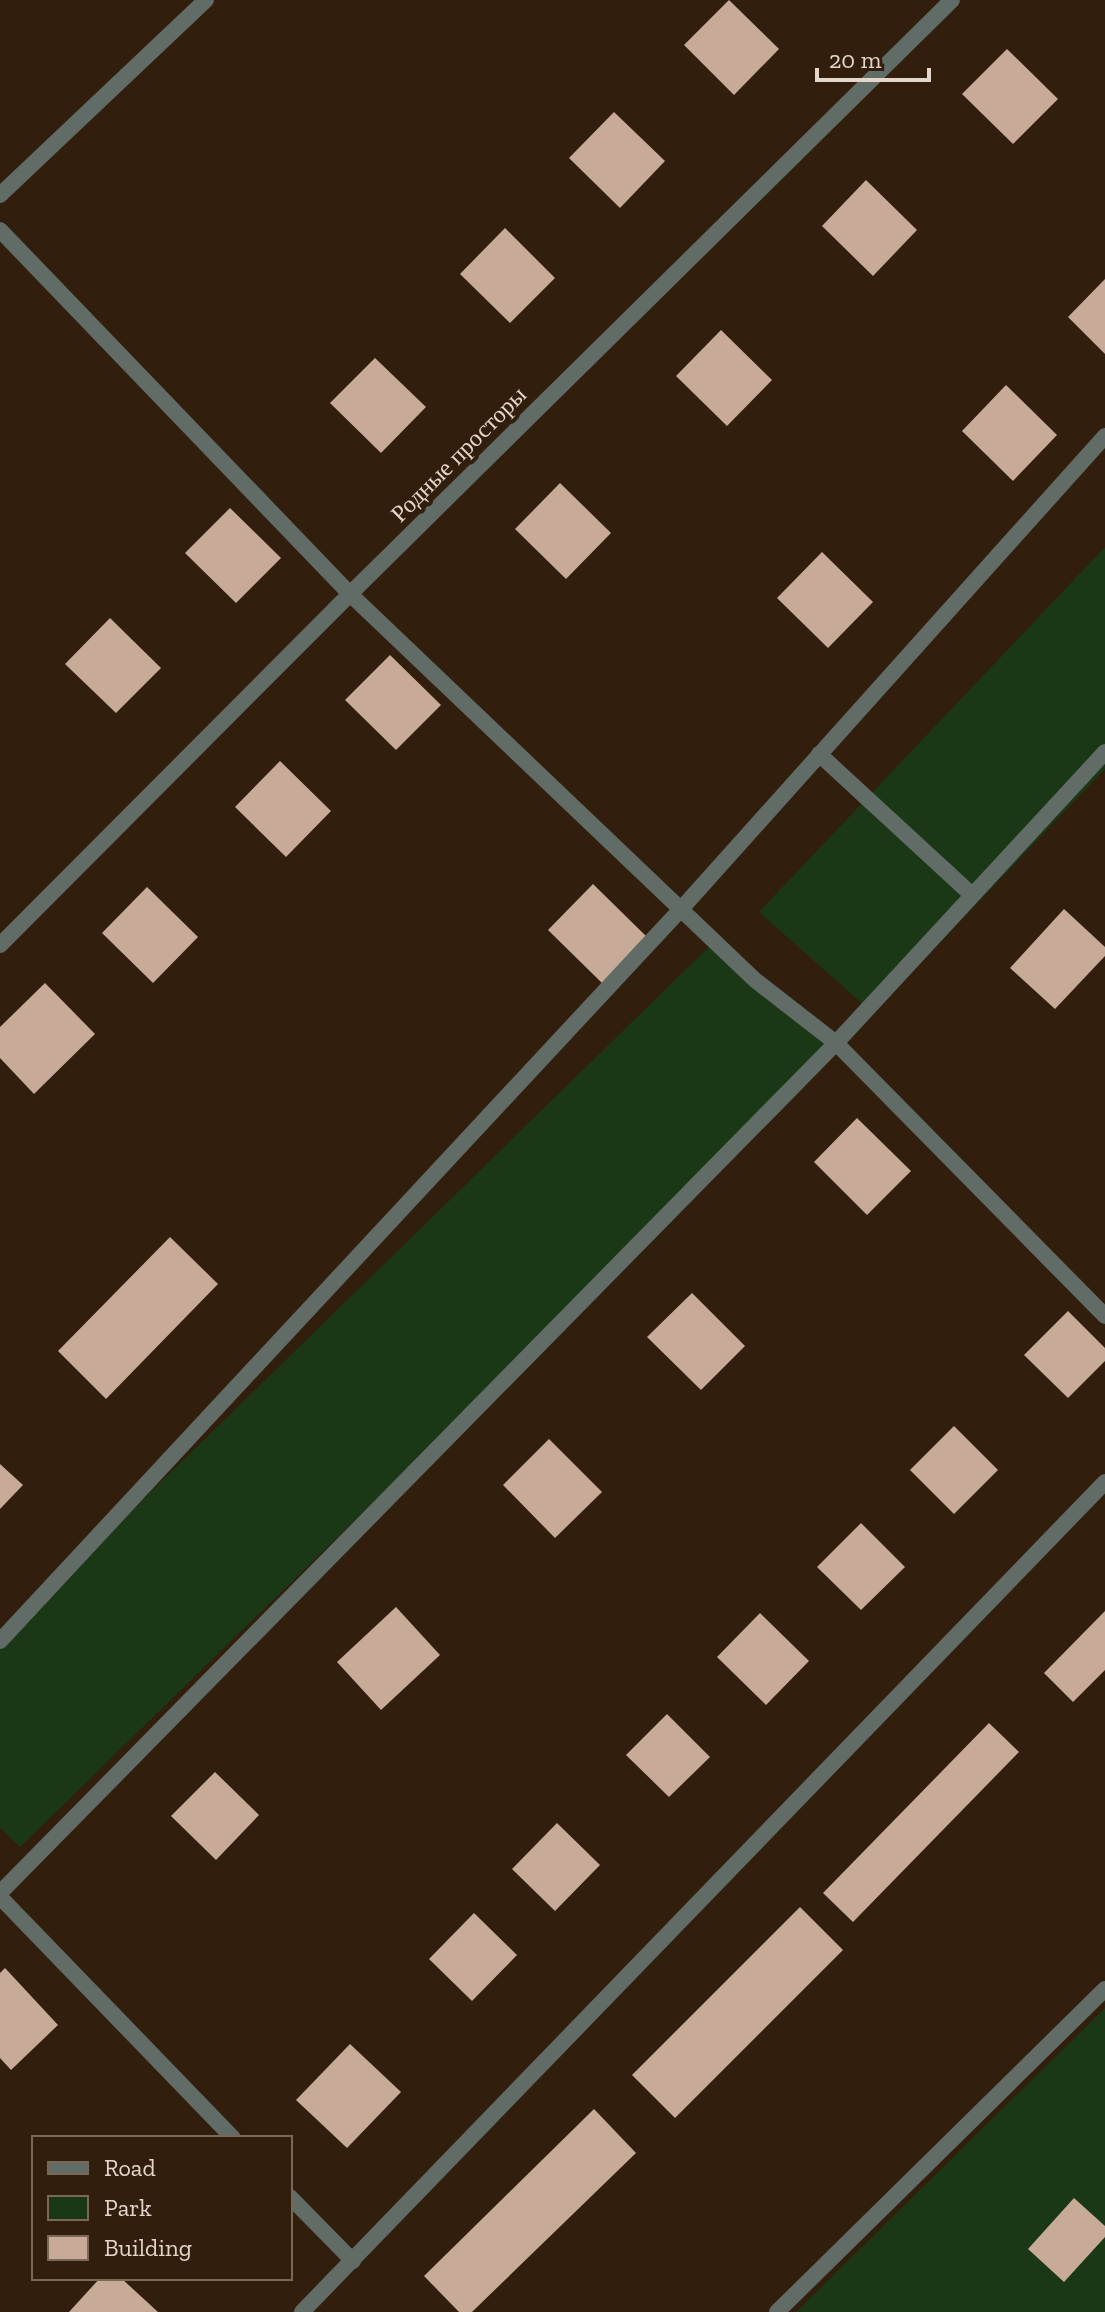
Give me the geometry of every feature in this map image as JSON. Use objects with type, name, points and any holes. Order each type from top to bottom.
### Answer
[{"type":"street","points":[[0,195],[206,0]]},
{"type":"street","name":"Родные просторы","points":[[0,945],[350,594],[952,0]]},
{"type":"street","points":[[0,230],[350,594],[755,980],[836,1043],[1105,1316]]},
{"type":"street","points":[[0,1641],[682,908],[1105,436]]},
{"type":"street","points":[[231,2136],[0,1895],[836,1043],[1105,752]]},
{"type":"street","points":[[819,754],[972,895]]},
{"type":"street","points":[[302,2312],[1105,1482]]},
{"type":"street","points":[[777,2312],[1105,1989]]},
{"type":"street","points":[[292,2199],[353,2261]]},
{"type":"green space","points":[[1105,547],[1105,769],[873,1013],[759,912]]},
{"type":"green space","points":[[715,941],[835,1052],[20,1847],[0,1828],[0,1639]]},
{"type":"green space","points":[[1105,2008],[1105,2312],[796,2312]]},
{"type":"building","points":[[729,0],[779,49],[734,95],[684,45]]},
{"type":"building","points":[[1007,49],[1058,99],[1013,144],[962,94]]},
{"type":"building","points":[[614,112],[665,161],[620,208],[569,158]]},
{"type":"building","points":[[866,180],[917,230],[873,276],[822,226]]},
{"type":"building","points":[[505,228],[555,278],[510,323],[460,274]]},
{"type":"building","points":[[1105,279],[1105,354],[1068,317]]},
{"type":"building","points":[[721,330],[772,380],[727,426],[676,376]]},
{"type":"building","points":[[375,358],[426,407],[381,453],[330,403]]},
{"type":"building","points":[[1006,385],[1057,435],[1013,481],[962,431]]},
{"type":"building","points":[[560,483],[611,533],[566,579],[515,529]]},
{"type":"building","points":[[230,508],[281,558],[236,603],[185,553]]},
{"type":"building","points":[[822,552],[873,602],[828,648],[777,598]]},
{"type":"building","points":[[110,618],[161,668],[116,713],[65,664]]},
{"type":"building","points":[[390,655],[441,705],[396,750],[345,700]]},
{"type":"building","points":[[280,761],[331,811],[286,857],[235,807]]},
{"type":"building","points":[[593,884],[649,939],[604,985],[548,930]]},
{"type":"building","points":[[147,887],[198,937],[153,983],[102,933]]},
{"type":"building","points":[[1064,909],[1105,947],[1105,956],[1055,1009],[1010,968]]},
{"type":"building","points":[[45,983],[95,1034],[34,1094],[0,1058],[0,1027]]},
{"type":"building","points":[[857,1118],[911,1171],[867,1215],[814,1162]]},
{"type":"building","points":[[170,1237],[218,1284],[106,1399],[58,1351]]},
{"type":"building","points":[[692,1293],[745,1346],[701,1390],[647,1337]]},
{"type":"building","points":[[1068,1311],[1105,1348],[1105,1361],[1068,1398],[1024,1355]]},
{"type":"building","points":[[954,1426],[998,1470],[954,1514],[910,1470]]},
{"type":"building","points":[[549,1439],[602,1492],[555,1538],[503,1485]]},
{"type":"building","points":[[0,1464],[23,1485],[0,1509]]},
{"type":"building","points":[[861,1523],[905,1567],[861,1610],[817,1567]]},
{"type":"building","points":[[396,1607],[440,1655],[381,1710],[337,1662]]},
{"type":"building","points":[[1105,1611],[1105,1670],[1073,1702],[1044,1673]]},
{"type":"building","points":[[760,1613],[809,1661],[766,1705],[717,1657]]},
{"type":"building","points":[[667,1714],[710,1757],[669,1797],[626,1755]]},
{"type":"building","points":[[989,1723],[1019,1752],[853,1922],[823,1893]]},
{"type":"building","points":[[215,1772],[259,1815],[216,1860],[171,1816]]},
{"type":"building","points":[[557,1823],[600,1865],[555,1911],[512,1869]]},
{"type":"building","points":[[800,1907],[843,1950],[675,2118],[632,2075]]},
{"type":"building","points":[[474,1913],[517,1955],[472,2001],[429,1959]]},
{"type":"building","points":[[5,1968],[58,2025],[11,2070],[0,2058],[0,1973]]},
{"type":"building","points":[[350,2044],[401,2092],[347,2148],[296,2100]]},
{"type":"building","points":[[594,2109],[636,2153],[472,2312],[459,2312],[424,2276]]},
{"type":"building","points":[[1074,2198],[1105,2226],[1105,2237],[1064,2282],[1028,2249]]},
{"type":"building","points":[[98,2280],[123,2280],[158,2312],[69,2312]]}]
